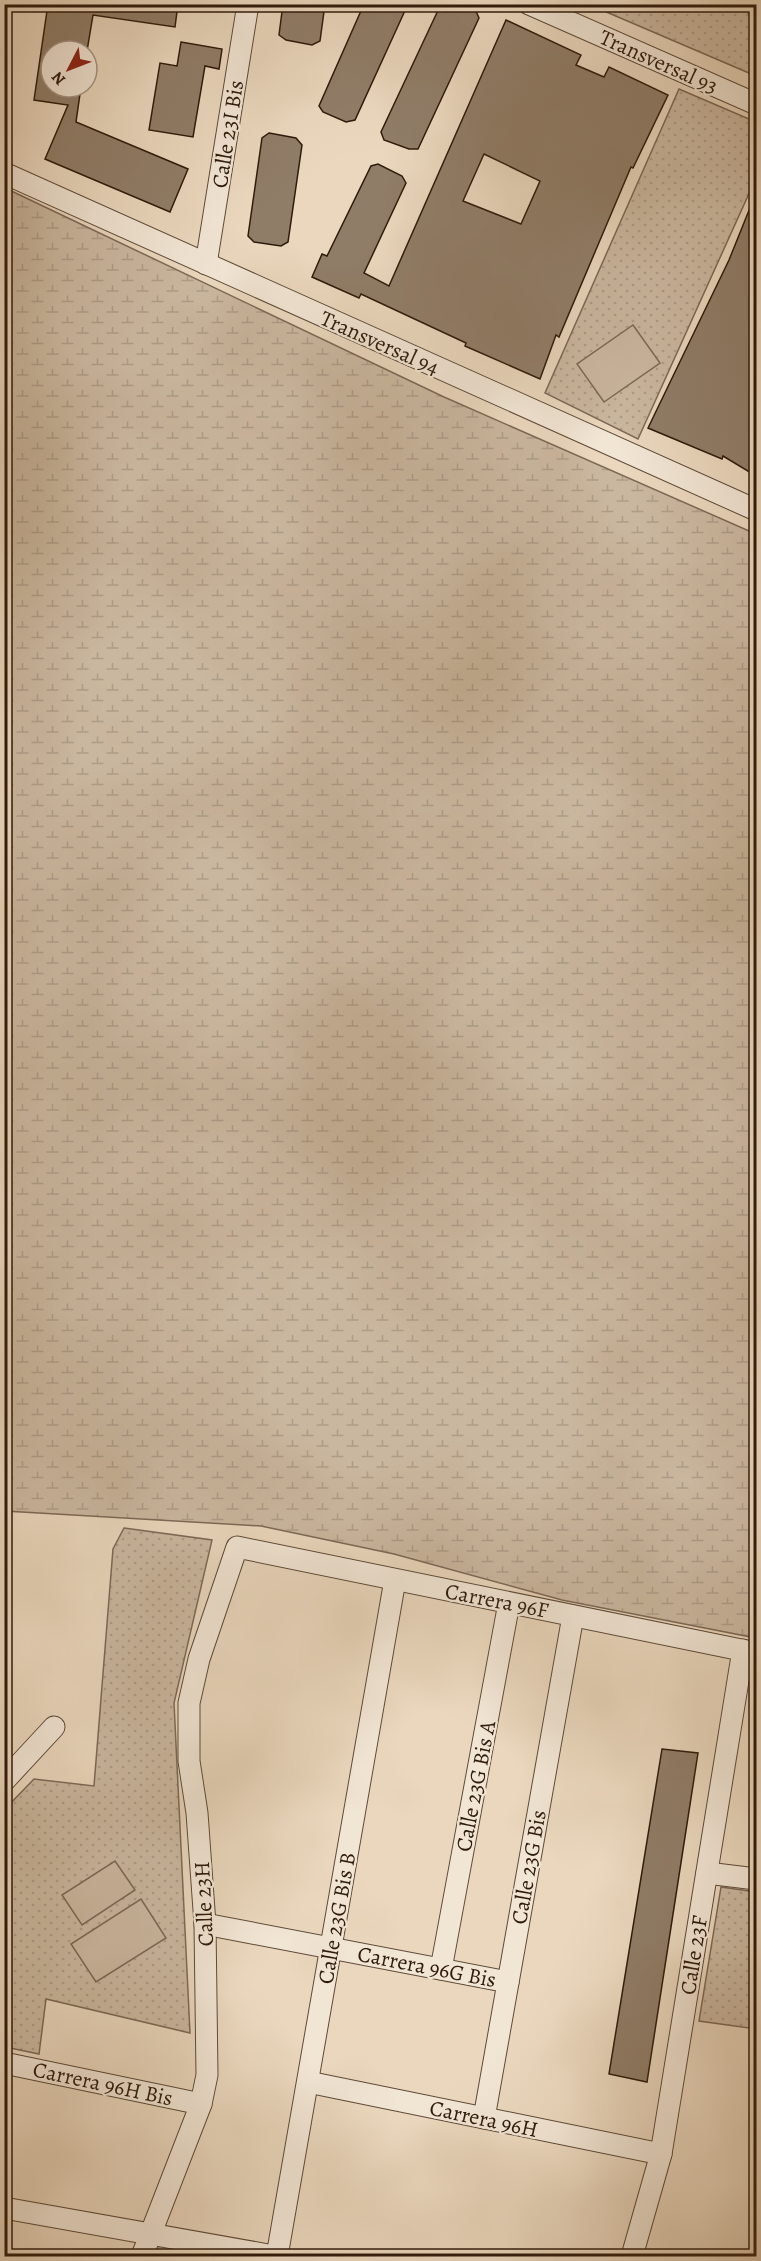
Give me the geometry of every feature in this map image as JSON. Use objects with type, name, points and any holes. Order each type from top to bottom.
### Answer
[{"type":"street","name":"Calle 23I Bis","points":[[206,264],[248,4]]},
{"type":"street","name":"Transversal 93","points":[[530,4],[756,104]]},
{"type":"street","name":"Transversal 94","points":[[4,173],[756,510]]},
{"type":"street","name":"Carrera 96F","points":[[237,1547],[750,1652]]},
{"type":"street","name":"Calle 23H","points":[[142,2256],[201,2104],[207,2075],[205,1924],[197,1813],[189,1761],[189,1703],[200,1659],[237,1547]]},
{"type":"street","name":"Calle 23G Bis B","points":[[276,2256],[395,1580]]},
{"type":"street","name":"Calle 23G Bis A","points":[[441,1969],[509,1603]]},
{"type":"street","name":"Calle 23G Bis","points":[[484,2118],[573,1616]]},
{"type":"street","name":"Calle 23F","points":[[632,2256],[660,2154],[707,1873],[750,1652]]},
{"type":"street","points":[[4,1781],[54,1727]]},
{"type":"street","points":[[707,1873],[756,1880]]},
{"type":"street","name":"Carrera 96G Bis","points":[[205,1924],[508,1982]]},
{"type":"street","name":"Carrera 96H Bis","points":[[4,2063],[201,2104]]},
{"type":"street","name":"Carrera 96H","points":[[308,2082],[660,2154]]},
{"type":"street","points":[[4,2208],[150,2236],[276,2256]]},
{"type":"green space","points":[[590,5],[745,5],[756,33],[756,76]]},
{"type":"green space","points":[[679,89],[756,122],[756,178],[638,439],[545,393]]},
{"type":"green space","points":[[5,188],[444,397],[756,534],[756,1638],[562,1600],[394,1554],[261,1526],[5,1511]]},
{"type":"green space","points":[[633,325],[660,363],[604,402],[577,364]]},
{"type":"green space","points":[[124,1528],[212,1540],[174,1703],[190,2033],[46,1999],[39,2054],[5,2047],[4,1810],[34,1779],[94,1786],[113,1549]]},
{"type":"green space","points":[[115,1861],[135,1890],[82,1925],[62,1895]]},
{"type":"green space","points":[[721,1887],[756,1892],[756,2029],[699,2021]]},
{"type":"green space","points":[[141,1899],[166,1938],[96,1982],[71,1944]]},
{"type":"green space","points":[[155,2244],[222,2256],[151,2256]]},
{"type":"building","points":[[48,4],[178,4],[175,27],[93,15],[89,39],[43,39]]},
{"type":"building","points":[[283,4],[325,4],[320,41],[312,45],[286,40],[279,35]]},
{"type":"building","points":[[364,4],[408,4],[355,120],[346,122],[323,112],[319,106]]},
{"type":"building","points":[[441,4],[464,4],[475,9],[479,18],[418,149],[409,149],[384,140],[381,132]]},
{"type":"building","points":[[506,20],[581,55],[576,65],[604,77],[609,67],[668,95],[633,168],[631,167],[559,337],[556,335],[540,379],[465,346],[466,343],[361,294],[359,298],[312,277],[322,254],[327,256],[371,166],[378,164],[402,176],[406,183],[364,273],[389,286]],"holes":[[[484,154],[540,181],[521,224],[463,201]]]},
{"type":"building","points":[[181,42],[222,49],[219,69],[205,66],[193,137],[149,130],[160,63],[177,66]]},
{"type":"building","points":[[39,66],[39,99],[79,99],[76,122],[188,169],[170,212],[45,159],[68,105],[34,100]]},
{"type":"building","points":[[269,133],[296,138],[302,145],[288,242],[281,246],[254,242],[248,236],[262,138]]},
{"type":"building","points":[[756,193],[756,476],[723,456],[722,459],[648,428],[729,260]]},
{"type":"building","points":[[662,1749],[698,1753],[647,2082],[609,2074]]}]
